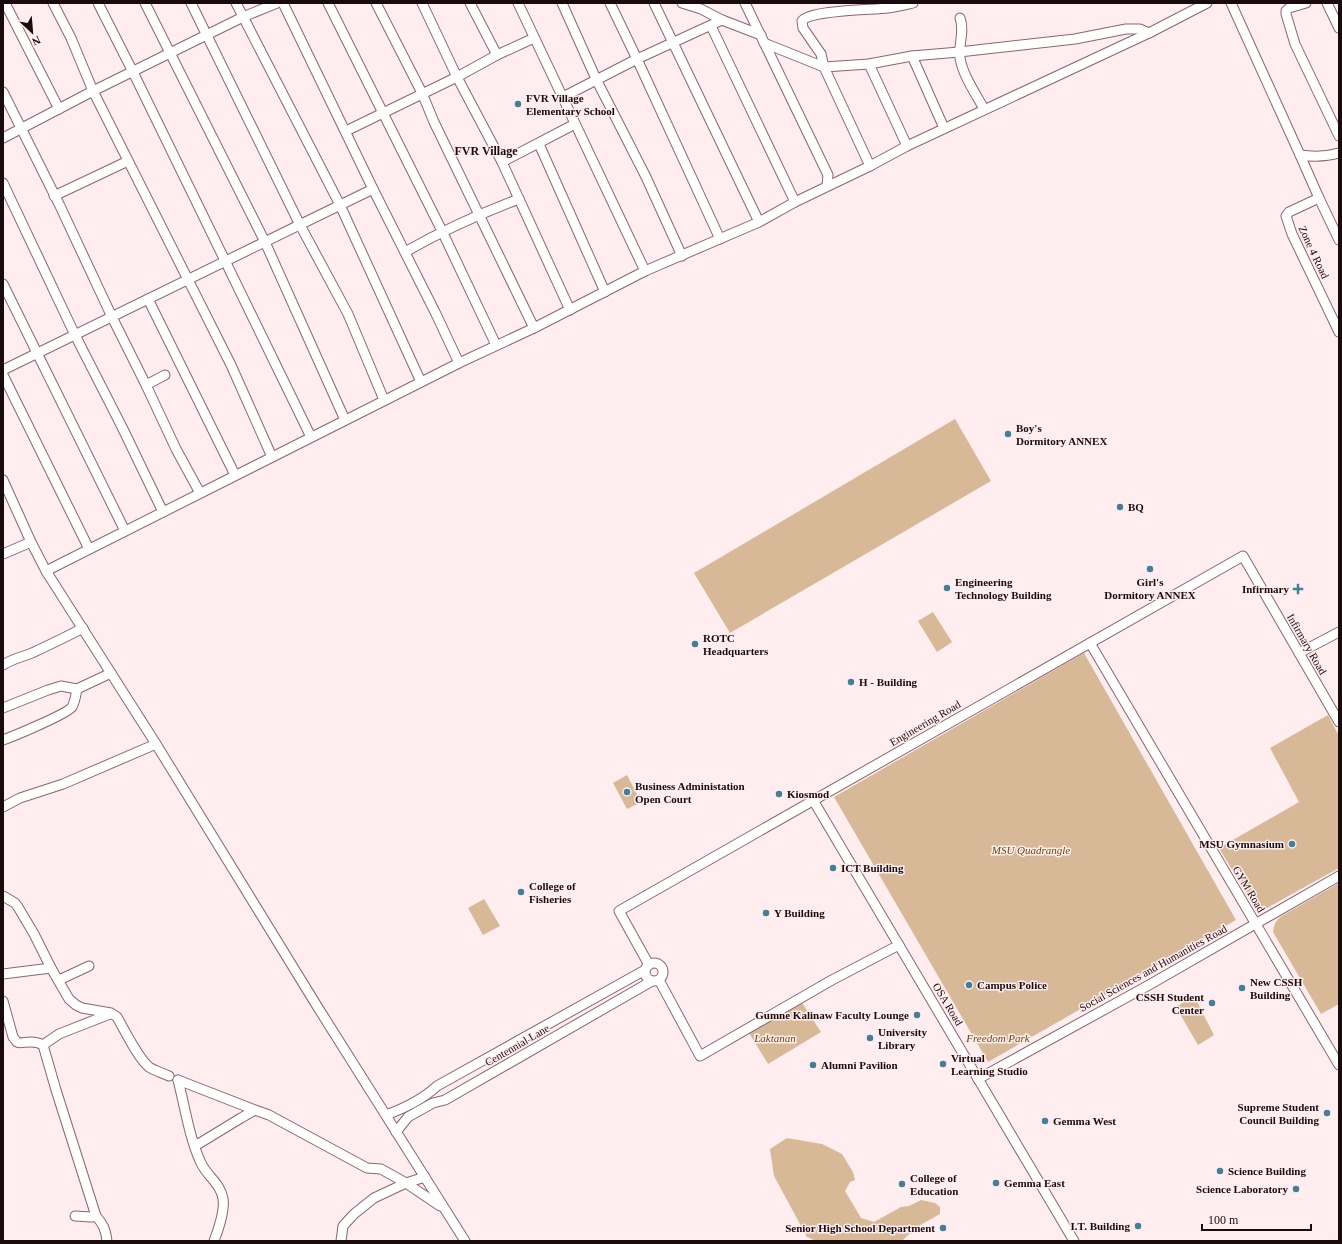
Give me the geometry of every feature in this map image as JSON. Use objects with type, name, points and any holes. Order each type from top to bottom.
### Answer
[{"type":"street","points":[[5,3],[59,109]]},
{"type":"street","points":[[53,3],[71,38],[93,91],[231,365],[272,457]]},
{"type":"street","points":[[98,3],[311,437]]},
{"type":"street","points":[[145,3],[265,242],[345,420]]},
{"type":"street","points":[[191,3],[300,225],[348,314],[384,400]]},
{"type":"street","points":[[236,3],[340,205],[421,382]]},
{"type":"street","points":[[3,138],[93,91],[243,17],[277,3]]},
{"type":"street","points":[[283,3],[459,363]]},
{"type":"street","points":[[328,3],[442,231],[496,345]]},
{"type":"street","points":[[376,3],[422,93],[434,122],[534,328]]},
{"type":"street","points":[[422,3],[457,77],[502,162],[570,310]]},
{"type":"street","points":[[470,3],[497,55]]},
{"type":"street","points":[[518,3],[645,271]]},
{"type":"street","points":[[562,3],[597,80],[646,177],[682,256]]},
{"type":"street","points":[[610,3],[720,239]]},
{"type":"street","points":[[654,3],[759,222]]},
{"type":"street","points":[[682,3],[700,6],[722,20],[824,67],[870,64],[912,56],[1075,39],[1126,29],[1140,30],[1148,33]]},
{"type":"street","points":[[745,3],[828,175],[827,186]]},
{"type":"street","points":[[870,166],[824,67],[820,54],[802,25],[802,21],[806,17],[818,14],[889,8],[913,3]]},
{"type":"street","points":[[46,571],[384,400],[534,328],[645,271],[759,222],[795,202],[870,166],[907,146],[1148,33],[1207,3]]},
{"type":"street","points":[[1231,3],[1339,240]]},
{"type":"street","points":[[1306,3],[1289,8],[1286,11],[1286,14],[1295,44],[1339,136]]},
{"type":"street","points":[[1327,3],[1339,28]]},
{"type":"street","points":[[960,18],[962,30],[959,52],[962,65],[984,109]]},
{"type":"street","points":[[563,98],[637,59],[722,20]]},
{"type":"street","points":[[710,26],[795,202]]},
{"type":"street","points":[[346,131],[534,38]]},
{"type":"street","points":[[912,56],[944,128]]},
{"type":"street","points":[[870,64],[907,146]]},
{"type":"street","points":[[3,92],[176,449],[200,493]]},
{"type":"street","points":[[502,162],[575,124]]},
{"type":"street","points":[[539,144],[605,292]]},
{"type":"street","points":[[1300,155],[1316,157],[1339,154]]},
{"type":"street","points":[[54,196],[128,161]]},
{"type":"street","points":[[828,175],[838,181]]},
{"type":"street","points":[[3,183],[75,335],[163,512]]},
{"type":"street","points":[[3,370],[373,189]]},
{"type":"street","name":"Zone 4 Road","points":[[1319,198],[1289,212],[1286,216],[1292,234],[1339,332]]},
{"type":"street","points":[[405,252],[442,231],[479,214],[519,199]]},
{"type":"street","points":[[3,284],[125,531]]},
{"type":"street","points":[[148,300],[235,476]]},
{"type":"street","points":[[3,375],[89,549]]},
{"type":"street","points":[[146,385],[165,375]]},
{"type":"street","points":[[4,484],[46,571],[156,744],[464,1241]]},
{"type":"street","points":[[3,554],[31,542]]},
{"type":"street","name":"Engineering Road","points":[[647,968],[619,911],[1243,556]]},
{"type":"street","name":"Infirmary Road","points":[[1243,556],[1339,722]]},
{"type":"street","points":[[3,665],[18,657],[29,654],[65,638],[83,628]]},
{"type":"street","points":[[1299,653],[1339,632]]},
{"type":"street","name":"GYM Road","points":[[1090,643],[1339,1065]]},
{"type":"street","points":[[3,708],[60,686],[77,688],[111,673]]},
{"type":"street","points":[[3,740],[20,734],[71,708],[75,699],[77,688]]},
{"type":"street","points":[[3,807],[20,798],[63,784],[156,744]]},
{"type":"street","name":"OSA Road","points":[[813,800],[1074,1241]]},
{"type":"street","name":"Social Sciences and Humanities Road","points":[[978,1080],[1149,985],[1339,876]]},
{"type":"street","points":[[3,896],[18,907],[69,999],[76,1005],[87,1009],[111,1013],[117,1017],[142,1058],[150,1068],[169,1076]]},
{"type":"street","points":[[655,981],[663,974],[661,966],[656,963],[647,968],[645,976],[655,981],[700,1056],[832,980],[899,945]]},
{"type":"street","points":[[58,980],[89,966]]},
{"type":"street","points":[[3,974],[51,968]]},
{"type":"street","name":"Centennial Lane","points":[[420,1105],[437,1086],[647,968]]},
{"type":"street","name":"Centennial Lane","points":[[386,1115],[406,1112],[420,1105],[445,1100],[655,981]]},
{"type":"street","points":[[3,1001],[13,1037],[16,1042],[35,1041],[43,1045],[96,1216],[103,1224],[107,1241]]},
{"type":"street","points":[[586,1003],[593,1016]]},
{"type":"street","points":[[43,1045],[59,1034],[111,1013]]},
{"type":"street","points":[[534,1032],[541,1045]]},
{"type":"street","points":[[477,1064],[485,1078]]},
{"type":"street","points":[[214,1241],[223,1201],[221,1191],[205,1170],[195,1146],[178,1080],[269,1115],[366,1168],[381,1169],[406,1183],[444,1209]]},
{"type":"street","points":[[437,1086],[445,1100]]},
{"type":"street","points":[[195,1146],[255,1110]]},
{"type":"street","name":"Centennial Lane","points":[[396,1132],[406,1112]]},
{"type":"street","points":[[341,1241],[343,1226],[354,1214],[374,1198],[406,1183],[425,1177]]},
{"type":"street","points":[[75,1216],[96,1216]]},
{"type":"green space","points":[[955,419],[991,481],[730,633],[694,573]]},
{"type":"green space","points":[[933,612],[952,642],[937,652],[918,621]]},
{"type":"green space","name":"MSU Quadrangle","points":[[1084,653],[1236,920],[988,1062],[834,797]]},
{"type":"green space","points":[[1328,715],[1339,736],[1339,868],[1258,913],[1219,848],[1299,802],[1270,748]]},
{"type":"green space","name":"Business Administation Open Court","points":[[627,775],[641,802],[627,809],[613,783]]},
{"type":"green space","points":[[1339,883],[1339,1004],[1321,1014],[1273,932],[1276,922],[1280,918]]},
{"type":"green space","points":[[484,899],[500,926],[483,935],[468,908]]},
{"type":"green space","points":[[1194,996],[1214,1035],[1198,1045],[1176,1007]]},
{"type":"green space","name":"Laktanan","points":[[801,1001],[821,1032],[768,1064],[748,1031]]},
{"type":"green space","points":[[787,1138],[822,1144],[842,1154],[853,1172],[855,1180],[850,1182],[845,1191],[861,1218],[874,1222],[901,1207],[909,1206],[921,1200],[935,1203],[940,1207],[940,1214],[915,1228],[902,1241],[814,1241],[807,1237],[774,1176],[770,1149]]},
{"type":"place","name":"FVR Village Elementary School","points":[[518,104]]},
{"type":"place","name":"Boy's Dormitory ANNEX","points":[[1008,434]]},
{"type":"place","name":"BQ","points":[[1120,507]]},
{"type":"place","name":"Girl's Dormitory ANNEX","points":[[1150,569]]},
{"type":"place","name":"Engineering Technology Building","points":[[947,588]]},
{"type":"place","name":"Infirmary","points":[[1298,589]]},
{"type":"place","name":"ROTC Headquarters","points":[[695,644]]},
{"type":"place","name":"H - Building","points":[[851,682]]},
{"type":"place","name":"Business Administation Open Court","points":[[627,792]]},
{"type":"place","name":"Kiosmod","points":[[779,794]]},
{"type":"place","name":"MSU Gymnasium","points":[[1292,844]]},
{"type":"place","name":"ICT Building","points":[[833,868]]},
{"type":"place","name":"College of Fisheries","points":[[521,892]]},
{"type":"place","name":"Y Building","points":[[766,913]]},
{"type":"place","name":"Campus Police","points":[[969,985]]},
{"type":"place","name":"New CSSH Building","points":[[1242,988]]},
{"type":"place","name":"CSSH Student Center","points":[[1212,1003]]},
{"type":"place","name":"Gumne Kalinaw Faculty Lounge","points":[[917,1015]]},
{"type":"place","name":"University Library","points":[[870,1038]]},
{"type":"place","name":"Virtual Learning Studio","points":[[943,1064]]},
{"type":"place","name":"Alumni Pavilion","points":[[813,1065]]},
{"type":"place","name":"Supreme Student Council Building","points":[[1327,1113]]},
{"type":"place","name":"Gemma West","points":[[1045,1121]]},
{"type":"place","name":"Science Building","points":[[1220,1171]]},
{"type":"place","name":"Gemma East","points":[[996,1183]]},
{"type":"place","name":"College of Education","points":[[902,1184]]},
{"type":"place","name":"Science Laboratory","points":[[1296,1189]]},
{"type":"place","name":"I.T. Building","points":[[1138,1226]]},
{"type":"place","name":"Senior High School Department","points":[[943,1228]]},
{"type":"district","name":"FVR Village","points":[[486,151]]},
{"type":"park label","name":"Freedom Park","points":[[998,1038]]}]
